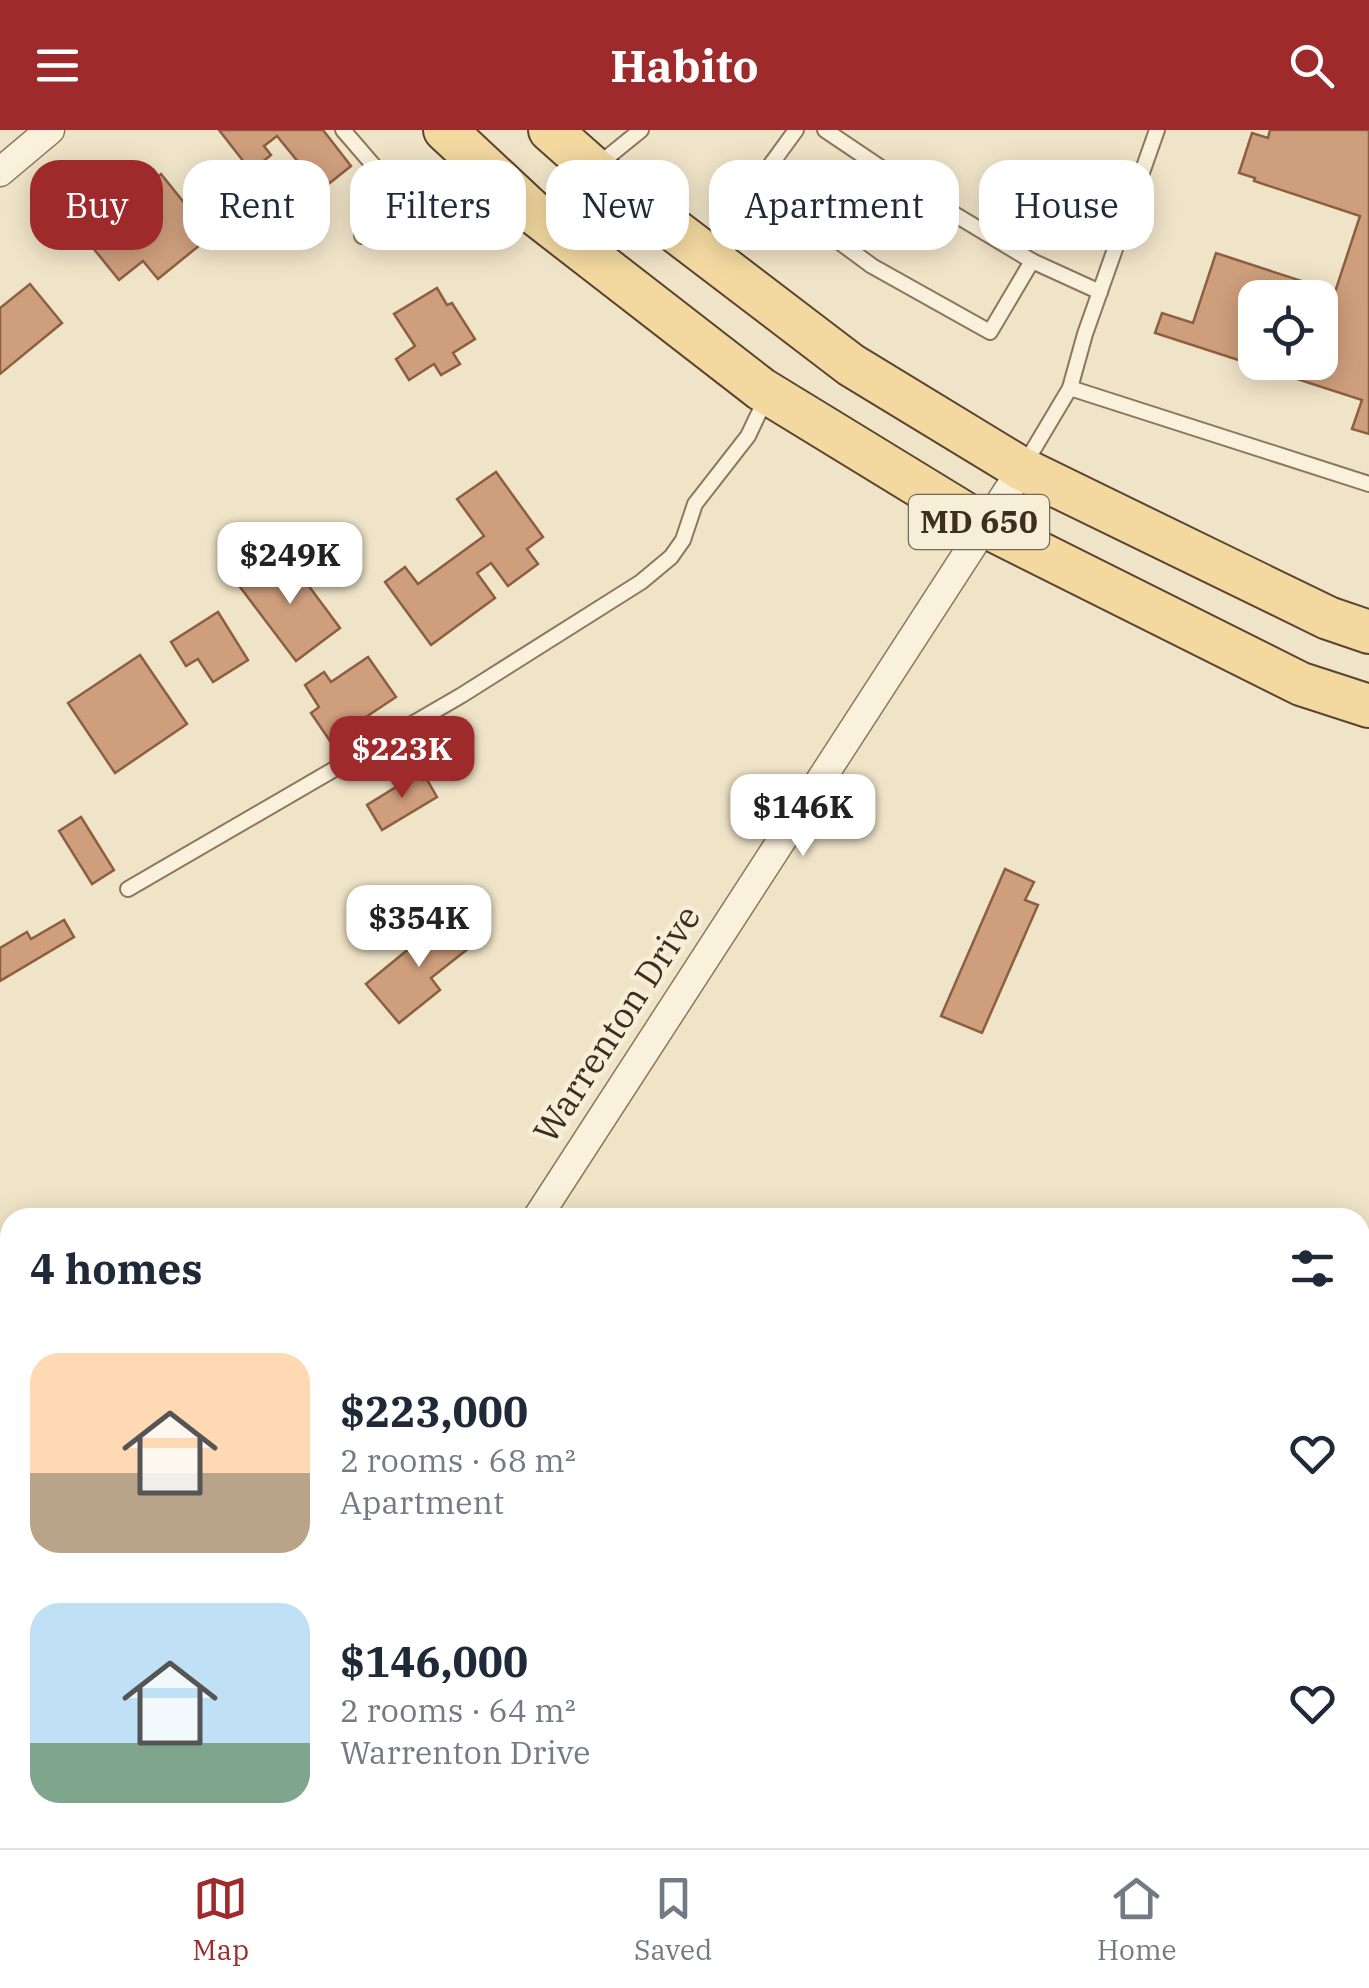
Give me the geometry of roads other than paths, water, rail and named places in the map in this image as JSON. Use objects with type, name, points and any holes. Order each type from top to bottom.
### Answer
[{"type":"main road","name":"MD 650","points":[[550,130],[584,160]]},
{"type":"main road","name":"MD 650","points":[[458,143],[534,213],[768,393],[985,526],[1301,684],[1369,706]]},
{"type":"main road","name":"MD 650","points":[[689,241],[851,365],[1022,469],[1328,618],[1369,632]]},
{"type":"street","points":[[0,172],[50,130]]},
{"type":"street","name":"Warrenton Drive","points":[[543,1208],[1022,469]]},
{"type":"lane","points":[[343,130],[369,160]]},
{"type":"lane","points":[[605,160],[641,130]]},
{"type":"lane","points":[[796,130],[758,182],[872,266],[990,332],[1032,261]]},
{"type":"lane","points":[[826,130],[911,188],[1032,261],[1100,292]]},
{"type":"lane","points":[[1022,469],[1070,388],[1157,130]]},
{"type":"lane","points":[[1070,388],[1369,484]]},
{"type":"lane","points":[[128,890],[462,695],[641,582],[671,557],[683,540],[695,504],[748,436],[768,393]]}]
